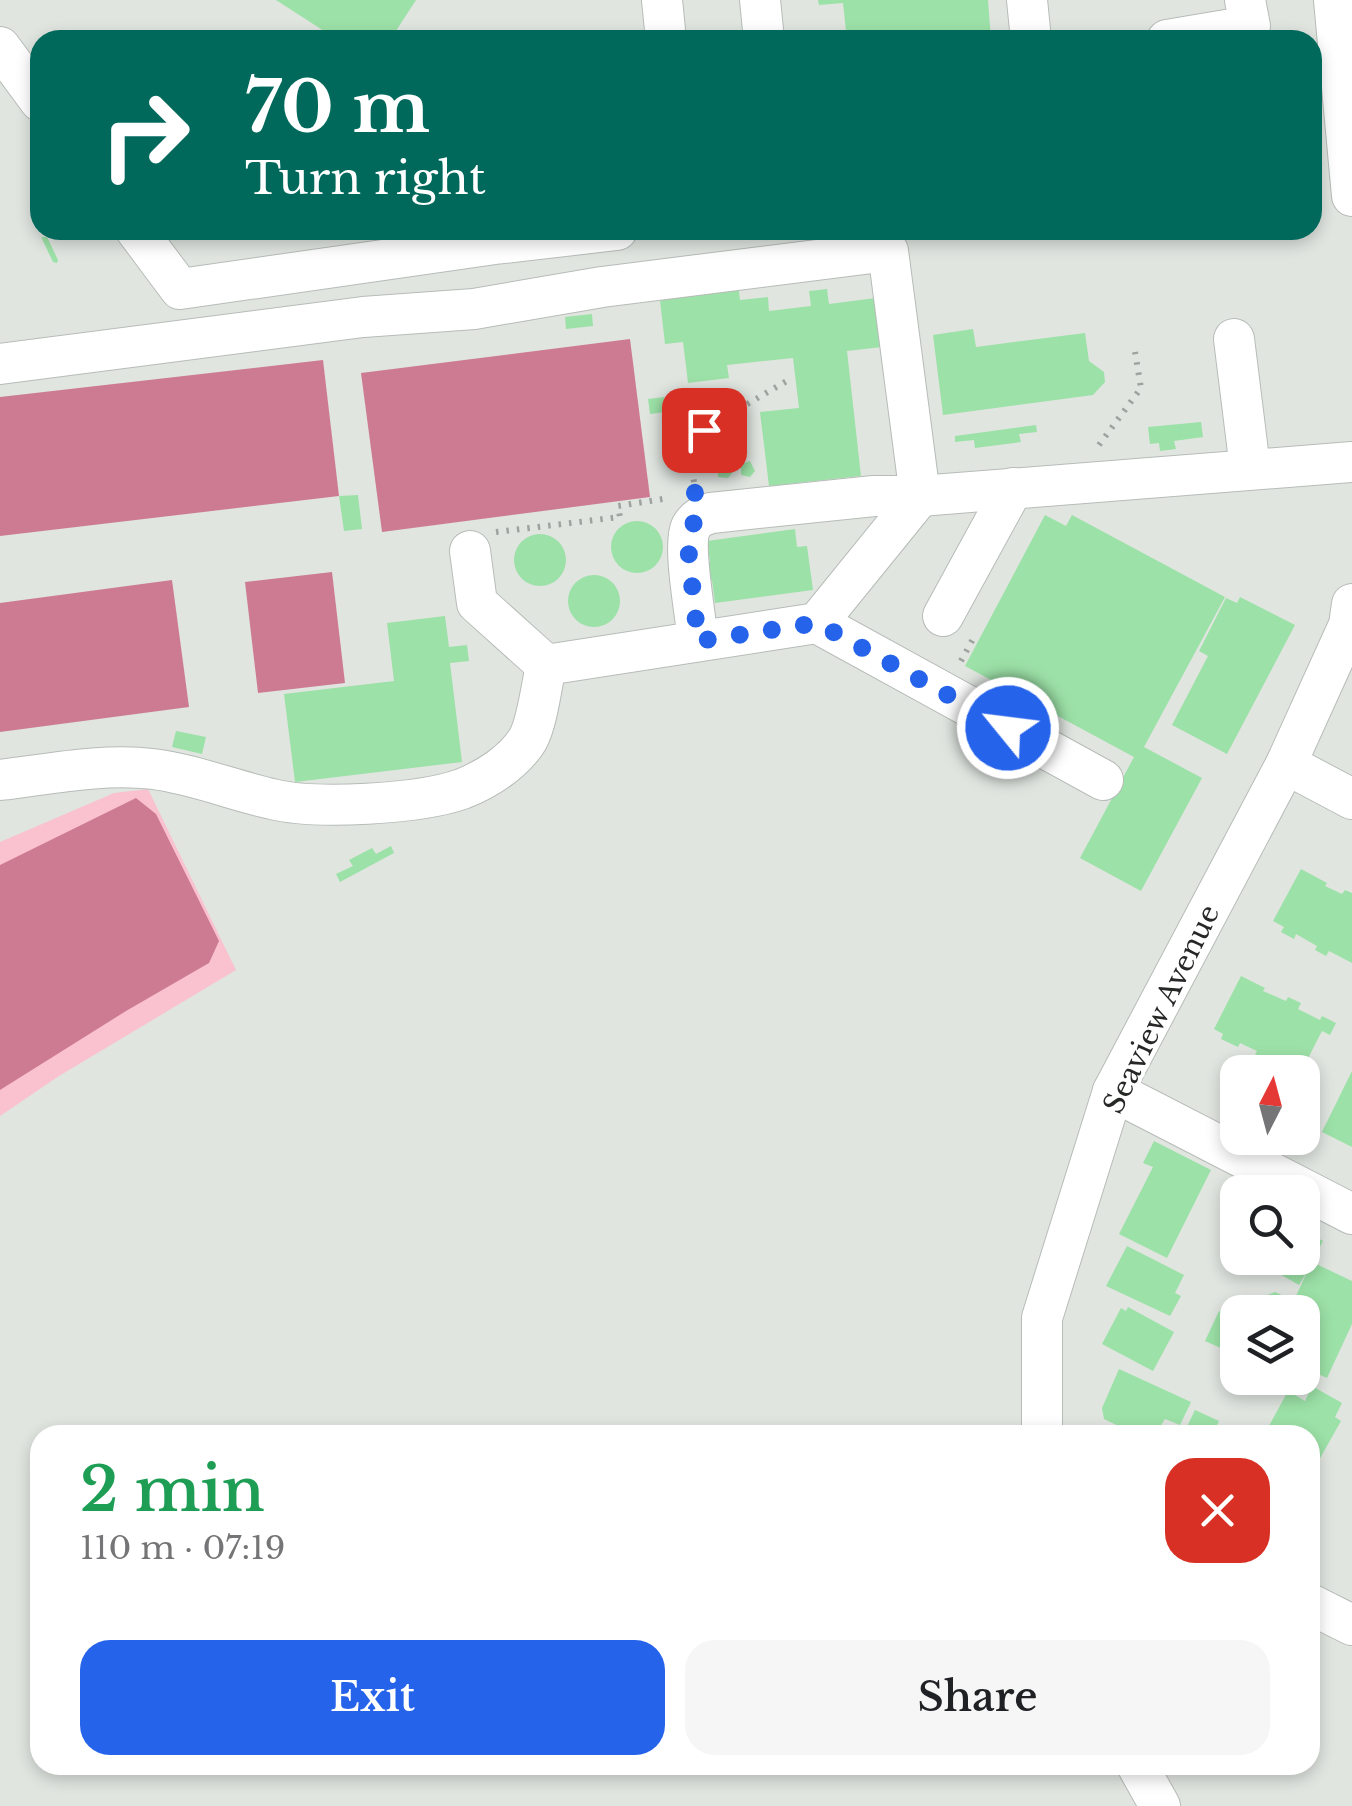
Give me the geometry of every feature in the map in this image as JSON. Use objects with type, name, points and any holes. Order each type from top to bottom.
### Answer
[{"type":"street","points":[[662,0],[665,30]]},
{"type":"street","points":[[760,0],[763,30]]},
{"type":"street","points":[[1027,0],[1030,30]]},
{"type":"street","points":[[1226,30],[1250,26],[1245,0]]},
{"type":"street","points":[[1334,0],[1329,136],[1352,196]]},
{"type":"street","points":[[0,47],[30,88]]},
{"type":"street","points":[[144,240],[180,288],[482,240]]},
{"type":"street","points":[[0,364],[364,317],[474,310],[602,287],[888,251],[920,496],[817,623]]},
{"type":"street","points":[[1234,338],[1250,468]]},
{"type":"street","points":[[698,641],[688,546],[696,506],[711,513],[874,496],[920,496],[1352,462]]},
{"type":"street","points":[[961,622],[1013,488]]},
{"type":"street","points":[[480,542],[477,602],[546,664]]},
{"type":"street","name":"Seaview Avenue","points":[[1042,1425],[1042,1318],[1114,1092],[1286,764],[1349,625],[1352,604]]},
{"type":"street","points":[[546,664],[817,623],[1103,780]]},
{"type":"street","points":[[0,780],[120,767],[156,769],[273,800],[320,806],[414,799],[460,789],[515,756],[530,736],[546,664]]},
{"type":"street","points":[[1286,764],[1352,798]]},
{"type":"street","points":[[1114,1092],[1352,1214]]},
{"type":"street","points":[[1320,1609],[1352,1624]]},
{"type":"street","points":[[1143,1775],[1160,1806]]},
{"type":"path","points":[[1089,460],[1141,388],[1135,352]]},
{"type":"path","points":[[682,432],[704,430],[790,379]]},
{"type":"path","points":[[480,542],[620,517],[618,506],[696,506],[692,469],[704,430]]},
{"type":"path","points":[[944,693],[961,622]]},
{"type":"shaded area","points":[[630,339],[650,497],[382,532],[361,373]]},
{"type":"shaded area","points":[[323,360],[339,496],[0,536],[0,397]]},
{"type":"shaded area","points":[[332,572],[345,683],[258,693],[245,582]]},
{"type":"shaded area","points":[[172,580],[189,707],[0,732],[0,603]]},
{"type":"shaded area","points":[[148,789],[236,970],[0,1116],[0,842],[114,793]]},
{"type":"shaded area","points":[[136,798],[156,814],[219,941],[209,963],[0,1090],[0,865]]},
{"type":"building","points":[[276,0],[416,0],[396,30],[322,30]]},
{"type":"building","points":[[818,0],[988,0],[990,30],[846,30],[843,3],[819,5]]},
{"type":"building","points":[[42,240],[48,240],[58,260],[53,262]]},
{"type":"building","points":[[738,283],[740,300],[768,297],[769,311],[811,306],[809,291],[827,289],[829,304],[876,298],[882,347],[847,351],[861,476],[769,486],[760,412],[799,408],[793,358],[727,365],[729,378],[688,383],[683,342],[665,344],[659,292]]},
{"type":"building","points":[[592,314],[593,326],[566,329],[565,317]]},
{"type":"building","points":[[973,329],[976,347],[1085,333],[1089,361],[1104,372],[1105,382],[1093,395],[943,415],[933,335]]},
{"type":"building","points":[[664,397],[666,412],[650,414],[648,399]]},
{"type":"building","points":[[1201,422],[1203,437],[1174,441],[1176,449],[1160,451],[1159,443],[1150,444],[1148,427]]},
{"type":"building","points":[[1036,425],[1037,432],[1019,434],[1021,442],[975,448],[974,440],[955,442],[955,436]]},
{"type":"building","points":[[750,461],[755,471],[750,477],[741,475],[741,464]]},
{"type":"building","points":[[725,463],[733,472],[728,478],[718,477],[718,467]]},
{"type":"building","points":[[358,495],[362,529],[344,531],[339,496]]},
{"type":"building","points":[[1045,515],[1066,526],[1072,515],[1225,597],[1144,747],[1202,778],[1141,891],[1080,858],[1134,757],[965,666]]},
{"type":"building","points":[[637,521],[656,528],[663,547],[656,566],[637,573],[618,566],[611,547],[618,528]]},
{"type":"building","points":[[795,529],[797,547],[807,546],[813,590],[715,603],[712,580],[705,581],[702,563],[710,562],[707,541]]},
{"type":"building","points":[[540,534],[559,541],[566,560],[559,579],[540,586],[521,579],[514,560],[521,541]]},
{"type":"building","points":[[594,575],[613,582],[620,601],[613,620],[594,627],[575,620],[568,601],[575,582]]},
{"type":"building","points":[[1240,597],[1295,625],[1227,754],[1172,725],[1208,656],[1199,651],[1226,598],[1237,603]]},
{"type":"building","points":[[445,616],[449,647],[467,645],[469,661],[450,663],[462,762],[295,782],[284,694],[394,681],[387,623]]},
{"type":"building","points":[[176,731],[206,737],[202,754],[172,747]]},
{"type":"building","points":[[391,846],[394,853],[340,882],[336,874],[353,866],[349,860],[372,848],[376,854]]},
{"type":"building","points":[[1301,869],[1342,894],[1345,890],[1352,893],[1352,963],[1329,951],[1326,956],[1296,934],[1294,939],[1281,932],[1284,927],[1273,921]]},
{"type":"building","points":[[1241,976],[1265,988],[1263,991],[1301,1003],[1298,1009],[1320,1020],[1322,1016],[1336,1023],[1330,1035],[1322,1031],[1310,1055],[1257,1055],[1257,1051],[1240,1043],[1238,1047],[1221,1039],[1223,1034],[1214,1029]]},
{"type":"building","points":[[1352,1071],[1352,1147],[1322,1132]]},
{"type":"building","points":[[1154,1141],[1211,1170],[1167,1258],[1119,1234],[1153,1167],[1143,1163]]},
{"type":"building","points":[[1127,1246],[1184,1275],[1175,1293],[1181,1296],[1170,1316],[1106,1286]]},
{"type":"building","points":[[1320,1266],[1352,1281],[1352,1324],[1327,1378],[1320,1375],[1320,1295],[1296,1295],[1306,1275],[1320,1275]]},
{"type":"building","points":[[1281,1275],[1305,1275],[1299,1285]]},
{"type":"building","points":[[1128,1307],[1174,1332],[1153,1371],[1102,1344],[1121,1308],[1126,1311]]},
{"type":"building","points":[[1219,1311],[1220,1311],[1220,1348],[1205,1341]]},
{"type":"building","points":[[1119,1369],[1191,1402],[1180,1425],[1165,1419],[1161,1425],[1117,1425],[1104,1419],[1102,1408]]},
{"type":"building","points":[[1320,1391],[1342,1403],[1335,1417],[1341,1421],[1320,1458],[1320,1425],[1269,1425],[1286,1395],[1305,1401],[1308,1395],[1320,1395]]},
{"type":"building","points":[[1195,1410],[1219,1421],[1217,1425],[1188,1425]]},
{"type":"route","points":[[704,430],[692,469],[698,518],[689,529],[688,546],[698,641],[817,623],[1008,728]]}]
